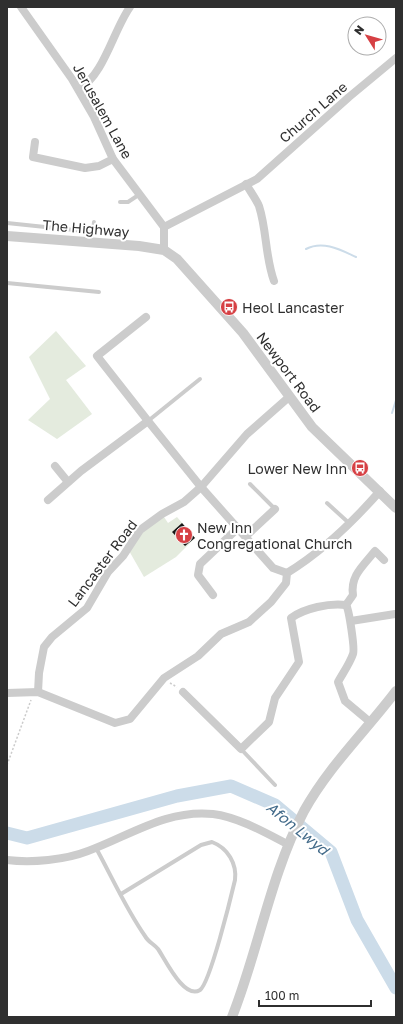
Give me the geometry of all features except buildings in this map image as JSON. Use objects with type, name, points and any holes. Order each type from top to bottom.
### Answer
[{"type":"street","name":"Jerusalem Lane","points":[[22,7],[79,89],[113,158],[164,227]]},
{"type":"street","points":[[79,89],[91,80],[108,49],[120,20],[130,7]]},
{"type":"street","name":"Church Lane","points":[[164,227],[257,179],[349,96],[396,58]]},
{"type":"street","points":[[35,142],[33,157],[85,168],[98,166],[113,158]]},
{"type":"street","points":[[246,184],[258,205],[264,226],[268,264],[274,281]]},
{"type":"street","points":[[164,227],[164,250]]},
{"type":"street","name":"The Highway","points":[[7,236],[139,246],[164,250]]},
{"type":"street","name":"Newport Road","points":[[164,250],[177,259],[243,334],[312,427],[396,508]]},
{"type":"street","points":[[146,317],[97,356],[201,487],[273,568],[287,573]]},
{"type":"street","name":"Lancaster Road","points":[[36,692],[44,647],[52,637],[87,608],[108,572],[123,556],[140,530],[162,514],[184,502],[201,487],[247,434],[289,397]]},
{"type":"street","points":[[48,500],[68,482],[148,421]]},
{"type":"street","points":[[55,466],[68,482]]},
{"type":"street","points":[[287,573],[312,558],[350,524],[380,491]]},
{"type":"street","points":[[246,536],[275,509]]},
{"type":"street","points":[[213,595],[198,575],[200,564],[238,528]]},
{"type":"street","points":[[346,604],[353,595],[351,584],[355,575],[375,551],[384,560]]},
{"type":"street","points":[[7,693],[36,692],[115,723],[130,719],[164,678],[198,656],[221,634],[249,622],[272,602],[286,583],[287,573]]},
{"type":"street","points":[[183,692],[241,749],[269,722],[275,698],[299,662],[291,618],[299,612],[338,604],[346,604]]},
{"type":"street","points":[[346,604],[349,610],[350,630],[354,653],[338,682],[345,701],[370,722]]},
{"type":"street","points":[[350,621],[395,614]]},
{"type":"street","points":[[232,1017],[242,991],[270,897],[289,845],[305,811],[335,763],[396,691]]},
{"type":"street","points":[[7,860],[50,860],[87,852],[157,821],[186,813],[214,814],[250,826],[289,845]]},
{"type":"lane","points":[[120,202],[128,202],[140,194]]},
{"type":"lane","points":[[7,223],[93,232],[94,222]]},
{"type":"lane","points":[[7,283],[99,292]]},
{"type":"lane","points":[[148,421],[200,379]]},
{"type":"lane","points":[[250,484],[275,509]]},
{"type":"lane","points":[[327,503],[350,524]]},
{"type":"lane","points":[[241,749],[276,785]]},
{"type":"lane","points":[[96,848],[121,894],[144,936],[156,947],[178,980],[190,991],[196,992],[202,989],[209,973],[235,880],[235,866],[223,848],[212,842],[201,845],[121,894]]},
{"type":"path","points":[[164,678],[183,692]]},
{"type":"path","points":[[7,765],[36,692]]},
{"type":"shaded area","points":[[56,331],[86,366],[66,380],[92,414],[57,439],[28,420],[50,399],[29,357]]},
{"type":"shaded area","points":[[162,514],[168,523],[177,517],[195,538],[176,557],[144,577],[128,549],[140,530]]},
{"type":"waterway","points":[[306,249],[319,245],[332,247],[356,257]]},
{"type":"waterway","points":[[392,413],[396,400]]},
{"type":"waterway","name":"Afon Lwyd","points":[[7,833],[27,838],[177,796],[231,786],[275,805],[331,852],[357,920],[396,988]]},
{"type":"place","name":"Heol Lancaster","points":[[229,307]]},
{"type":"place","name":"Lower New Inn","points":[[360,468]]},
{"type":"place","name":"New Inn Congregational Church","points":[[184,535]]}]
